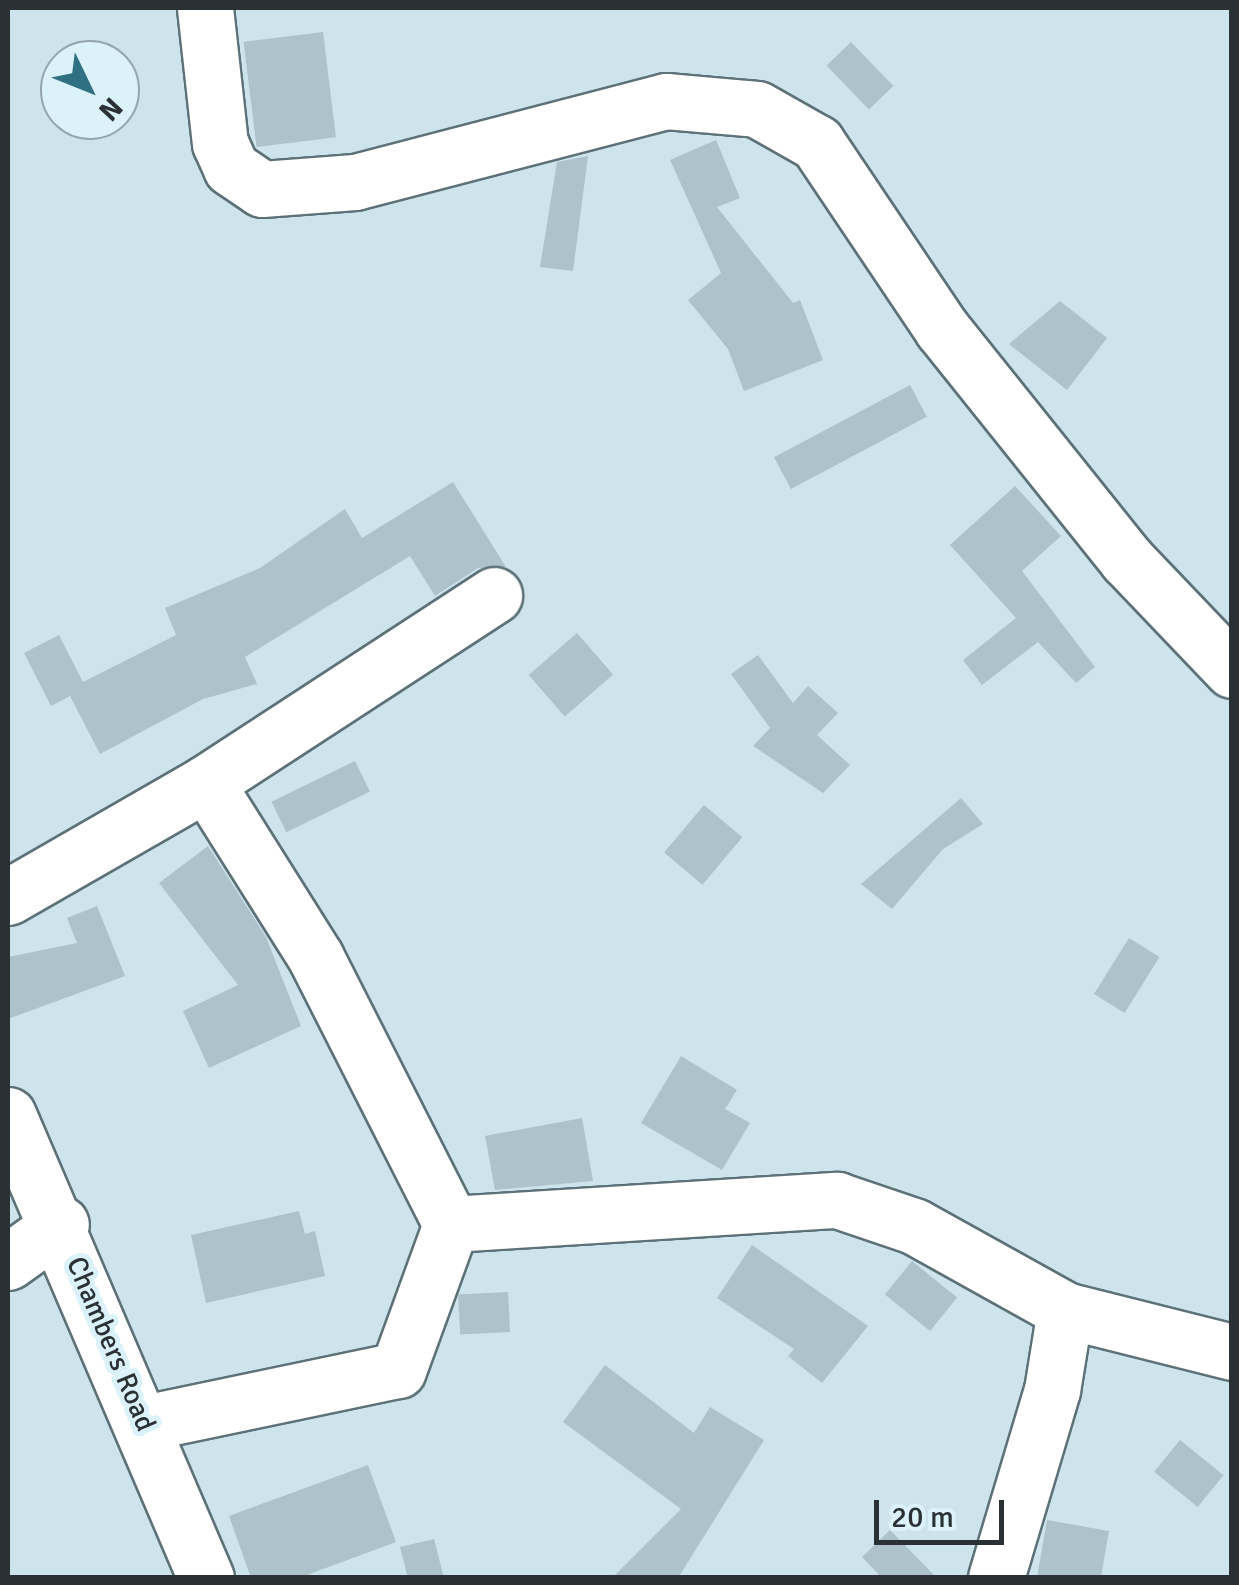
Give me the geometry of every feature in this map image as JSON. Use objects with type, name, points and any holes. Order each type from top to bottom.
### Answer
[{"type":"street","points":[[205,8],[220,143],[230,168],[262,189],[355,182],[666,101],[757,109],[817,143],[942,329],[1126,560],[1232,670]]},
{"type":"street","points":[[8,898],[206,783],[494,595]]},
{"type":"street","points":[[144,1423],[398,1370],[452,1224],[299,928],[206,783]]},
{"type":"street","name":"Chambers Road","points":[[8,1116],[61,1224],[206,1578]]},
{"type":"street","points":[[452,1224],[837,1200],[914,1226],[1065,1310],[1232,1352]]},
{"type":"street","points":[[8,1262],[61,1224]]},
{"type":"street","points":[[996,1578],[1052,1390],[1065,1310]]},
{"type":"building","points":[[323,32],[336,137],[257,147],[244,42]]},
{"type":"building","points":[[851,42],[893,86],[869,109],[827,66]]},
{"type":"building","points":[[716,140],[740,198],[717,207],[793,303],[800,300],[823,360],[744,391],[728,349],[688,300],[721,273],[670,160]]},
{"type":"building","points":[[588,156],[573,271],[540,267],[557,162]]},
{"type":"building","points":[[1060,301],[1107,338],[1067,390],[1009,344]]},
{"type":"building","points":[[910,385],[927,417],[791,489],[774,457]]},
{"type":"building","points":[[453,482],[506,567],[478,568],[435,596],[410,556],[245,657],[257,684],[203,699],[100,754],[70,696],[51,706],[24,653],[59,635],[83,682],[176,635],[165,608],[260,568],[345,509],[362,538]]},
{"type":"building","points":[[1015,486],[1061,536],[1022,571],[1095,667],[1076,683],[1038,642],[982,685],[963,660],[1016,618],[950,545]]},
{"type":"building","points":[[577,633],[613,675],[565,716],[529,675]]},
{"type":"building","points":[[758,655],[793,703],[808,686],[838,713],[817,735],[850,765],[823,793],[753,746],[770,728],[731,674]]},
{"type":"building","points":[[355,761],[370,792],[286,832],[271,802]]},
{"type":"building","points":[[961,798],[983,824],[943,849],[892,909],[861,884]]},
{"type":"building","points":[[704,805],[742,837],[702,885],[664,852]]},
{"type":"building","points":[[208,846],[266,937],[301,1026],[209,1068],[183,1011],[238,985],[159,883]]},
{"type":"building","points":[[97,906],[125,976],[8,1019],[8,957],[77,943],[67,918]]},
{"type":"building","points":[[1129,938],[1160,957],[1125,1013],[1094,994]]},
{"type":"building","points":[[681,1056],[737,1090],[725,1109],[750,1123],[722,1170],[641,1123]]},
{"type":"building","points":[[582,1118],[593,1181],[495,1190],[485,1136]]},
{"type":"building","points":[[299,1211],[305,1234],[315,1231],[325,1276],[206,1303],[191,1235]]},
{"type":"building","points":[[752,1245],[868,1326],[822,1383],[788,1356],[794,1349],[717,1298]]},
{"type":"building","points":[[912,1261],[957,1298],[930,1331],[885,1294]]},
{"type":"building","points":[[508,1292],[510,1332],[460,1335],[458,1295]]},
{"type":"building","points":[[605,1365],[694,1433],[710,1407],[764,1440],[678,1578],[612,1578],[681,1509],[563,1422]]},
{"type":"building","points":[[1180,1440],[1224,1475],[1198,1507],[1154,1472]]},
{"type":"building","points":[[368,1465],[396,1542],[299,1578],[251,1578],[229,1516]]},
{"type":"building","points":[[1047,1520],[1109,1531],[1101,1577],[1037,1577]]},
{"type":"building","points":[[890,1530],[937,1578],[882,1578],[862,1557]]},
{"type":"building","points":[[434,1539],[444,1578],[408,1578],[400,1547]]}]
